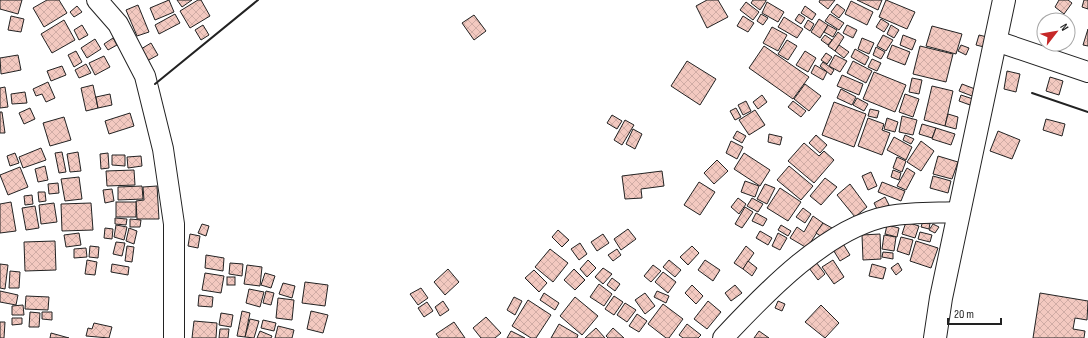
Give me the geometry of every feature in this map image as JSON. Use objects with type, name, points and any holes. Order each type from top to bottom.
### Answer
[{"type":"main road","points":[[935,338],[959,212],[1004,0]]},
{"type":"street","points":[[97,0],[118,24],[145,76],[163,149],[174,224],[174,338]]},
{"type":"street","points":[[996,41],[1088,72]]},
{"type":"street","points":[[723,338],[796,266],[828,242],[859,224],[890,216],[959,212]]},
{"type":"building","points":[[0,0],[22,0],[18,14],[0,9]]},
{"type":"building","points":[[47,0],[59,0],[67,13],[44,27],[33,8]]},
{"type":"building","points":[[169,0],[174,12],[155,20],[150,8]]},
{"type":"building","points":[[177,0],[192,0],[182,7]]},
{"type":"building","points":[[198,0],[201,0],[210,16],[190,28],[180,11]]},
{"type":"building","points":[[707,0],[718,0],[728,17],[707,28],[696,6]]},
{"type":"building","points":[[753,0],[766,1],[760,10],[751,3]]},
{"type":"building","points":[[820,0],[835,0],[828,9],[819,2]]},
{"type":"building","points":[[857,0],[882,0],[878,10]]},
{"type":"building","points":[[886,0],[915,12],[907,29],[879,17]]},
{"type":"building","points":[[1059,0],[1068,0],[1072,3],[1065,12],[1061,12],[1055,7]]},
{"type":"building","points":[[1084,0],[1088,0],[1088,9],[1082,7]]},
{"type":"building","points":[[851,1],[873,12],[867,25],[845,14]]},
{"type":"building","points":[[746,2],[759,12],[753,20],[740,10]]},
{"type":"building","points":[[767,2],[784,12],[778,22],[762,13]]},
{"type":"building","points":[[837,4],[845,10],[839,18],[831,12]]},
{"type":"building","points":[[138,5],[149,32],[137,36],[126,10]]},
{"type":"building","points":[[77,6],[82,12],[74,17],[70,12]]},
{"type":"building","points":[[805,6],[816,14],[812,20],[801,13]]},
{"type":"building","points":[[175,14],[180,23],[159,34],[155,25]]},
{"type":"building","points":[[761,14],[768,18],[763,25],[757,21]]},
{"type":"building","points":[[799,14],[805,18],[801,24],[795,20]]},
{"type":"building","points":[[830,14],[844,23],[839,30],[825,21]]},
{"type":"building","points":[[474,15],[486,31],[474,40],[462,23]]},
{"type":"building","points":[[11,16],[24,19],[21,32],[8,30]]},
{"type":"building","points":[[743,16],[754,23],[748,32],[737,26]]},
{"type":"building","points":[[784,17],[803,29],[797,38],[778,27]]},
{"type":"building","points":[[819,19],[828,25],[820,38],[811,32]]},
{"type":"building","points":[[881,19],[889,24],[884,32],[876,27]]},
{"type":"building","points":[[64,20],[75,40],[52,53],[41,34]]},
{"type":"building","points":[[808,20],[814,24],[810,31],[804,27]]},
{"type":"building","points":[[82,25],[88,35],[79,40],[74,30]]},
{"type":"building","points":[[203,25],[209,35],[201,40],[195,30]]},
{"type":"building","points":[[828,25],[837,30],[833,37],[824,32]]},
{"type":"building","points":[[847,25],[857,30],[853,38],[843,33]]},
{"type":"building","points":[[891,25],[899,30],[894,38],[887,34]]},
{"type":"building","points":[[932,26],[962,34],[956,54],[926,46]]},
{"type":"building","points":[[772,27],[787,35],[778,51],[763,43]]},
{"type":"building","points":[[1088,29],[1088,46],[1083,45]]},
{"type":"building","points":[[838,32],[844,37],[835,51],[828,46]]},
{"type":"building","points":[[825,35],[832,40],[828,45],[821,40]]},
{"type":"building","points":[[883,35],[893,40],[886,51],[877,46]]},
{"type":"building","points":[[903,35],[916,40],[912,50],[900,45]]},
{"type":"building","points":[[979,35],[987,37],[984,47],[976,45]]},
{"type":"building","points":[[113,38],[117,45],[108,50],[104,44]]},
{"type":"building","points":[[862,38],[874,43],[869,54],[858,49]]},
{"type":"building","points":[[95,39],[101,49],[87,58],[81,48]]},
{"type":"building","points":[[787,40],[797,46],[788,60],[778,54]]},
{"type":"building","points":[[151,43],[158,55],[147,61],[141,49]]},
{"type":"building","points":[[839,45],[849,52],[844,58],[835,51]]},
{"type":"building","points":[[892,45],[910,52],[905,65],[887,58]]},
{"type":"building","points":[[961,45],[969,48],[966,55],[958,51]]},
{"type":"building","points":[[764,46],[809,77],[793,99],[749,68]]},
{"type":"building","points":[[920,46],[953,54],[946,82],[913,74]]},
{"type":"building","points":[[876,47],[885,52],[881,59],[873,55]]},
{"type":"building","points":[[855,49],[869,57],[865,65],[851,57]]},
{"type":"building","points":[[76,51],[82,62],[74,67],[68,55]]},
{"type":"building","points":[[805,51],[816,58],[808,72],[796,65]]},
{"type":"building","points":[[826,53],[832,57],[827,64],[821,60]]},
{"type":"building","points":[[18,55],[21,70],[1,74],[0,58]]},
{"type":"building","points":[[835,55],[847,61],[840,72],[829,66]]},
{"type":"building","points":[[104,56],[110,67],[95,75],[89,63]]},
{"type":"building","points":[[872,59],[881,63],[877,71],[868,67]]},
{"type":"building","points":[[687,61],[716,79],[700,105],[671,86]]},
{"type":"building","points":[[853,61],[872,71],[866,83],[847,73]]},
{"type":"building","points":[[823,62],[834,70],[831,75],[820,66]]},
{"type":"building","points":[[86,64],[91,73],[79,78],[75,70]]},
{"type":"building","points":[[815,65],[827,72],[823,80],[811,73]]},
{"type":"building","points":[[62,66],[66,75],[51,81],[47,71]]},
{"type":"building","points":[[1007,71],[1020,74],[1016,92],[1004,89]]},
{"type":"building","points":[[874,72],[906,85],[895,112],[863,99]]},
{"type":"building","points":[[842,75],[863,84],[859,95],[837,86]]},
{"type":"building","points":[[1050,77],[1063,81],[1059,95],[1046,91]]},
{"type":"building","points":[[912,78],[922,80],[919,94],[909,92]]},
{"type":"building","points":[[48,82],[55,98],[46,102],[42,94],[36,96],[33,89]]},
{"type":"building","points":[[805,84],[821,96],[809,111],[794,99]]},
{"type":"building","points":[[962,84],[975,89],[972,96],[959,91]]},
{"type":"building","points":[[93,85],[98,108],[86,111],[81,88]]},
{"type":"building","points":[[932,86],[953,91],[945,126],[924,120]]},
{"type":"building","points":[[5,87],[8,107],[0,108],[0,88]]},
{"type":"building","points":[[841,89],[856,97],[852,105],[837,98]]},
{"type":"building","points":[[25,92],[27,103],[12,104],[11,94]]},
{"type":"building","points":[[110,94],[112,105],[98,108],[96,97]]},
{"type":"building","points":[[905,94],[919,99],[913,117],[899,112]]},
{"type":"building","points":[[762,95],[767,102],[758,109],[753,102]]},
{"type":"building","points":[[961,95],[973,99],[970,105],[959,101]]},
{"type":"building","points":[[857,98],[868,104],[864,111],[853,105]]},
{"type":"building","points":[[746,101],[751,111],[743,115],[738,105]]},
{"type":"building","points":[[793,101],[806,111],[801,117],[788,107]]},
{"type":"building","points":[[834,102],[866,114],[854,147],[822,135]]},
{"type":"building","points":[[30,108],[35,119],[24,124],[19,113]]},
{"type":"building","points":[[736,108],[741,117],[735,120],[730,111]]},
{"type":"building","points":[[870,109],[879,111],[877,118],[868,116]]},
{"type":"building","points":[[755,110],[765,125],[749,135],[739,120]]},
{"type":"building","points":[[0,112],[2,112],[5,133],[0,133]]},
{"type":"building","points":[[130,113],[134,126],[109,134],[105,121]]},
{"type":"building","points":[[948,114],[958,117],[956,129],[945,126]]},
{"type":"building","points":[[612,115],[622,121],[617,129],[607,123]]},
{"type":"building","points":[[902,116],[917,120],[913,135],[899,132]]},
{"type":"building","points":[[64,117],[71,140],[50,146],[43,123]]},
{"type":"building","points":[[868,118],[884,124],[882,130],[890,133],[882,155],[858,146]]},
{"type":"building","points":[[887,118],[898,122],[895,132],[884,129]]},
{"type":"building","points":[[1046,119],[1065,124],[1062,136],[1043,130]]},
{"type":"building","points":[[625,120],[634,125],[622,145],[614,140]]},
{"type":"building","points":[[922,124],[936,128],[932,138],[919,134]]},
{"type":"building","points":[[936,128],[955,134],[951,145],[932,139]]},
{"type":"building","points":[[633,129],[642,134],[635,149],[626,144]]},
{"type":"building","points":[[737,131],[746,136],[742,143],[733,138]]},
{"type":"building","points":[[998,131],[1020,140],[1012,159],[990,151]]},
{"type":"building","points":[[769,134],[782,137],[780,145],[768,142]]},
{"type":"building","points":[[816,135],[827,145],[820,153],[809,143]]},
{"type":"building","points":[[905,135],[914,139],[911,144],[903,140]]},
{"type":"building","points":[[894,137],[912,147],[906,160],[887,150]]},
{"type":"building","points":[[731,141],[743,147],[737,159],[726,153]]},
{"type":"building","points":[[921,141],[934,151],[921,171],[907,162]]},
{"type":"building","points":[[804,143],[819,156],[824,151],[834,160],[814,183],[788,161]]},
{"type":"building","points":[[41,148],[46,160],[23,168],[19,157]]},
{"type":"building","points":[[62,152],[66,172],[59,173],[55,153]]},
{"type":"building","points":[[78,152],[81,171],[70,172],[67,154]]},
{"type":"building","points":[[15,153],[19,163],[10,166],[7,156]]},
{"type":"building","points":[[108,153],[109,168],[101,169],[100,154]]},
{"type":"building","points":[[744,153],[770,170],[760,186],[734,169]]},
{"type":"building","points":[[112,155],[125,155],[125,166],[112,165]]},
{"type":"building","points":[[141,156],[142,166],[128,168],[127,157]]},
{"type":"building","points":[[938,156],[958,162],[952,179],[933,174]]},
{"type":"building","points":[[897,157],[906,161],[902,172],[893,168]]},
{"type":"building","points":[[717,160],[728,171],[714,184],[704,173]]},
{"type":"building","points":[[45,166],[48,180],[38,182],[35,169]]},
{"type":"building","points":[[789,166],[813,186],[801,200],[777,180]]},
{"type":"building","points":[[20,167],[28,187],[8,195],[0,175]]},
{"type":"building","points":[[907,168],[915,173],[906,190],[897,186]]},
{"type":"building","points":[[134,170],[135,185],[107,186],[106,171]]},
{"type":"building","points":[[893,170],[901,173],[899,180],[891,177]]},
{"type":"building","points":[[662,171],[664,186],[641,189],[642,198],[625,199],[622,176]]},
{"type":"building","points":[[871,172],[877,186],[868,190],[862,176]]},
{"type":"building","points":[[933,176],[951,181],[948,193],[930,188]]},
{"type":"building","points":[[79,177],[82,199],[65,201],[61,179]]},
{"type":"building","points":[[825,178],[837,187],[821,205],[810,196]]},
{"type":"building","points":[[745,181],[759,186],[755,197],[741,192]]},
{"type":"building","points":[[699,182],[715,192],[700,215],[684,205]]},
{"type":"building","points":[[882,182],[905,191],[901,201],[878,192]]},
{"type":"building","points":[[58,183],[59,193],[49,194],[48,184]]},
{"type":"building","points":[[765,184],[775,188],[767,204],[757,199]]},
{"type":"building","points":[[850,184],[867,207],[855,217],[837,195]]},
{"type":"building","points":[[142,186],[143,199],[118,200],[118,187]]},
{"type":"building","points":[[157,186],[159,219],[137,219],[136,201],[144,200],[143,187]]},
{"type":"building","points":[[780,188],[801,202],[788,221],[767,208]]},
{"type":"building","points":[[112,189],[114,201],[105,203],[103,190]]},
{"type":"building","points":[[38,192],[45,192],[46,201],[39,202]]},
{"type":"building","points":[[32,195],[33,204],[25,205],[24,196]]},
{"type":"building","points":[[885,197],[889,205],[878,211],[874,203]]},
{"type":"building","points":[[738,198],[746,204],[739,214],[731,207]]},
{"type":"building","points":[[752,198],[763,204],[758,212],[747,206]]},
{"type":"building","points":[[11,202],[16,231],[0,233],[0,204]]},
{"type":"building","points":[[116,202],[136,202],[136,217],[116,217]]},
{"type":"building","points":[[54,203],[57,222],[41,224],[39,205]]},
{"type":"building","points":[[91,203],[93,230],[62,231],[61,204]]},
{"type":"building","points":[[35,206],[39,228],[26,230],[22,208]]},
{"type":"building","points":[[745,207],[753,212],[742,228],[735,224]]},
{"type":"building","points":[[803,208],[811,214],[805,223],[796,217]]},
{"type":"building","points":[[756,213],[767,219],[763,226],[752,221]]},
{"type":"building","points":[[813,216],[823,223],[807,248],[790,238],[797,227],[804,232]]},
{"type":"building","points":[[115,218],[127,219],[126,225],[115,224]]},
{"type":"building","points":[[130,219],[141,220],[140,227],[130,227]]},
{"type":"building","points":[[923,221],[930,223],[929,229],[921,227]]},
{"type":"building","points":[[906,222],[919,226],[915,238],[902,234]]},
{"type":"building","points":[[823,223],[832,228],[825,239],[816,233]]},
{"type":"building","points":[[202,224],[209,226],[206,236],[198,233]]},
{"type":"building","points":[[933,224],[939,227],[935,233],[929,230]]},
{"type":"building","points":[[116,225],[127,227],[124,240],[114,237]]},
{"type":"building","points":[[781,225],[791,231],[788,236],[778,230]]},
{"type":"building","points":[[887,225],[899,228],[897,237],[885,234]]},
{"type":"building","points":[[105,228],[113,229],[112,239],[104,238]]},
{"type":"building","points":[[129,228],[137,231],[134,244],[126,241]]},
{"type":"building","points":[[628,229],[636,239],[621,250],[614,239]]},
{"type":"building","points":[[558,230],[569,240],[562,247],[552,237]]},
{"type":"building","points":[[760,231],[772,238],[768,245],[756,238]]},
{"type":"building","points":[[920,232],[932,235],[930,242],[918,239]]},
{"type":"building","points":[[79,233],[81,245],[66,247],[64,235]]},
{"type":"building","points":[[778,233],[787,238],[780,250],[772,246]]},
{"type":"building","points":[[190,234],[200,236],[198,248],[188,246]]},
{"type":"building","points":[[603,234],[609,243],[597,251],[591,242]]},
{"type":"building","points":[[880,234],[881,259],[863,260],[862,235]]},
{"type":"building","points":[[884,235],[896,237],[894,251],[882,249]]},
{"type":"building","points":[[901,237],[913,240],[909,255],[897,251]]},
{"type":"building","points":[[55,241],[56,270],[25,271],[24,242]]},
{"type":"building","points":[[916,241],[938,248],[931,268],[910,261]]},
{"type":"building","points":[[116,242],[125,243],[122,256],[113,254]]},
{"type":"building","points":[[842,242],[850,255],[840,261],[832,248]]},
{"type":"building","points":[[580,243],[587,254],[579,260],[571,249]]},
{"type":"building","points":[[90,246],[99,247],[98,258],[89,257]]},
{"type":"building","points":[[127,246],[134,247],[132,262],[125,261]]},
{"type":"building","points":[[692,246],[699,253],[688,265],[680,257]]},
{"type":"building","points":[[746,246],[754,253],[743,269],[734,263]]},
{"type":"building","points":[[86,248],[87,257],[74,258],[74,249]]},
{"type":"building","points":[[550,249],[568,263],[553,282],[535,267]]},
{"type":"building","points":[[617,249],[621,255],[613,261],[608,255]]},
{"type":"building","points":[[883,252],[893,253],[893,259],[882,257]]},
{"type":"building","points":[[206,255],[224,258],[223,271],[205,268]]},
{"type":"building","points":[[87,260],[97,262],[95,275],[85,274]]},
{"type":"building","points":[[588,260],[596,268],[587,277],[580,269]]},
{"type":"building","points":[[669,260],[681,270],[675,277],[663,267]]},
{"type":"building","points":[[705,260],[720,270],[713,281],[698,270]]},
{"type":"building","points":[[833,260],[844,277],[834,284],[822,267]]},
{"type":"building","points":[[748,261],[757,268],[752,276],[743,269]]},
{"type":"building","points":[[816,262],[825,274],[818,280],[809,268]]},
{"type":"building","points":[[230,263],[243,264],[242,276],[229,274]]},
{"type":"building","points":[[898,263],[902,270],[896,275],[891,268]]},
{"type":"building","points":[[0,264],[8,265],[5,289],[0,288]]},
{"type":"building","points":[[112,264],[129,267],[128,275],[111,272]]},
{"type":"building","points":[[872,264],[886,268],[883,279],[869,276]]},
{"type":"building","points":[[247,265],[262,267],[260,286],[244,284]]},
{"type":"building","points":[[653,265],[661,271],[651,282],[644,276]]},
{"type":"building","points":[[603,268],[612,274],[603,284],[595,277]]},
{"type":"building","points":[[448,269],[459,282],[445,295],[434,282]]},
{"type":"building","points":[[574,269],[585,280],[575,290],[564,280]]},
{"type":"building","points":[[534,270],[547,283],[539,292],[525,278]]},
{"type":"building","points":[[10,271],[20,272],[19,288],[9,288]]},
{"type":"building","points":[[663,272],[676,282],[668,293],[655,282]]},
{"type":"building","points":[[205,273],[224,276],[221,293],[202,290]]},
{"type":"building","points":[[265,273],[275,276],[271,288],[261,285]]},
{"type":"building","points":[[227,277],[235,277],[235,285],[227,285]]},
{"type":"building","points":[[612,278],[620,284],[615,291],[607,285]]},
{"type":"building","points":[[305,282],[328,285],[325,306],[302,303]]},
{"type":"building","points":[[283,283],[295,286],[292,298],[279,294]]},
{"type":"building","points":[[599,284],[612,294],[604,306],[590,297]]},
{"type":"building","points":[[692,285],[703,296],[696,304],[685,293]]},
{"type":"building","points":[[735,285],[742,293],[731,301],[725,293]]},
{"type":"building","points":[[421,288],[428,298],[418,305],[410,294]]},
{"type":"building","points":[[249,289],[264,292],[260,307],[246,303]]},
{"type":"building","points":[[0,291],[18,295],[16,305],[0,302]]},
{"type":"building","points":[[266,291],[274,293],[271,305],[263,303]]},
{"type":"building","points":[[657,291],[669,296],[666,303],[654,297]]},
{"type":"building","points":[[544,293],[559,303],[555,310],[540,300]]},
{"type":"building","points":[[645,293],[655,306],[645,314],[635,300]]},
{"type":"building","points":[[1040,293],[1088,301],[1087,320],[1075,318],[1073,329],[1085,331],[1084,338],[1033,338]]},
{"type":"building","points":[[199,295],[213,297],[212,307],[198,306]]},
{"type":"building","points":[[26,296],[49,297],[48,310],[25,309]]},
{"type":"building","points":[[614,296],[623,302],[614,315],[605,309]]},
{"type":"building","points":[[514,297],[522,301],[515,315],[507,310]]},
{"type":"building","points":[[575,297],[598,316],[582,335],[560,316]]},
{"type":"building","points":[[278,298],[294,300],[292,320],[276,318]]},
{"type":"building","points":[[528,300],[551,315],[536,338],[531,338],[512,326]]},
{"type":"building","points":[[443,301],[449,310],[440,316],[435,307]]},
{"type":"building","points":[[708,301],[721,312],[707,329],[694,319]]},
{"type":"building","points":[[778,301],[785,304],[782,311],[775,308]]},
{"type":"building","points":[[427,302],[433,311],[424,317],[418,308]]},
{"type":"building","points":[[625,303],[636,310],[627,322],[617,315]]},
{"type":"building","points":[[663,304],[683,319],[669,338],[666,338],[648,324]]},
{"type":"building","points":[[23,305],[24,315],[12,315],[12,306]]},
{"type":"building","points":[[821,305],[839,323],[825,338],[805,322]]},
{"type":"building","points":[[242,311],[250,313],[245,337],[237,336]]},
{"type":"building","points":[[311,311],[328,315],[323,333],[307,329]]},
{"type":"building","points":[[30,312],[40,313],[39,327],[29,327]]},
{"type":"building","points":[[42,312],[52,312],[52,320],[42,319]]},
{"type":"building","points":[[221,313],[233,315],[231,327],[219,325]]},
{"type":"building","points":[[637,314],[647,321],[639,332],[629,326]]},
{"type":"building","points":[[486,317],[501,333],[495,338],[481,338],[473,328]]},
{"type":"building","points":[[12,318],[22,318],[22,324],[12,325]]},
{"type":"building","points":[[250,319],[259,321],[254,338],[245,337]]},
{"type":"building","points":[[263,320],[276,323],[274,331],[261,328]]},
{"type":"building","points":[[194,321],[217,323],[216,338],[192,338]]},
{"type":"building","points":[[0,322],[5,322],[4,338],[0,338]]},
{"type":"building","points":[[454,322],[465,338],[439,338],[436,334]]},
{"type":"building","points":[[94,323],[112,327],[109,338],[86,336],[88,328],[92,329]]},
{"type":"building","points":[[559,324],[578,335],[577,338],[551,338]]},
{"type":"building","points":[[687,324],[701,335],[698,338],[683,338],[679,335]]},
{"type":"building","points":[[278,326],[294,330],[292,338],[275,338]]},
{"type":"building","points":[[596,328],[605,338],[585,338]]},
{"type":"building","points":[[613,328],[624,338],[608,338],[606,336]]},
{"type":"building","points":[[220,329],[229,329],[228,338],[219,338]]},
{"type":"building","points":[[260,331],[272,336],[271,338],[257,338]]},
{"type":"building","points":[[511,331],[525,338],[507,338]]},
{"type":"building","points":[[759,331],[769,338],[754,338]]},
{"type":"building","points":[[51,333],[69,338],[50,338]]},
{"type":"wall","points":[[155,84],[258,0]]},
{"type":"wall","points":[[1032,93],[1088,112]]}]
